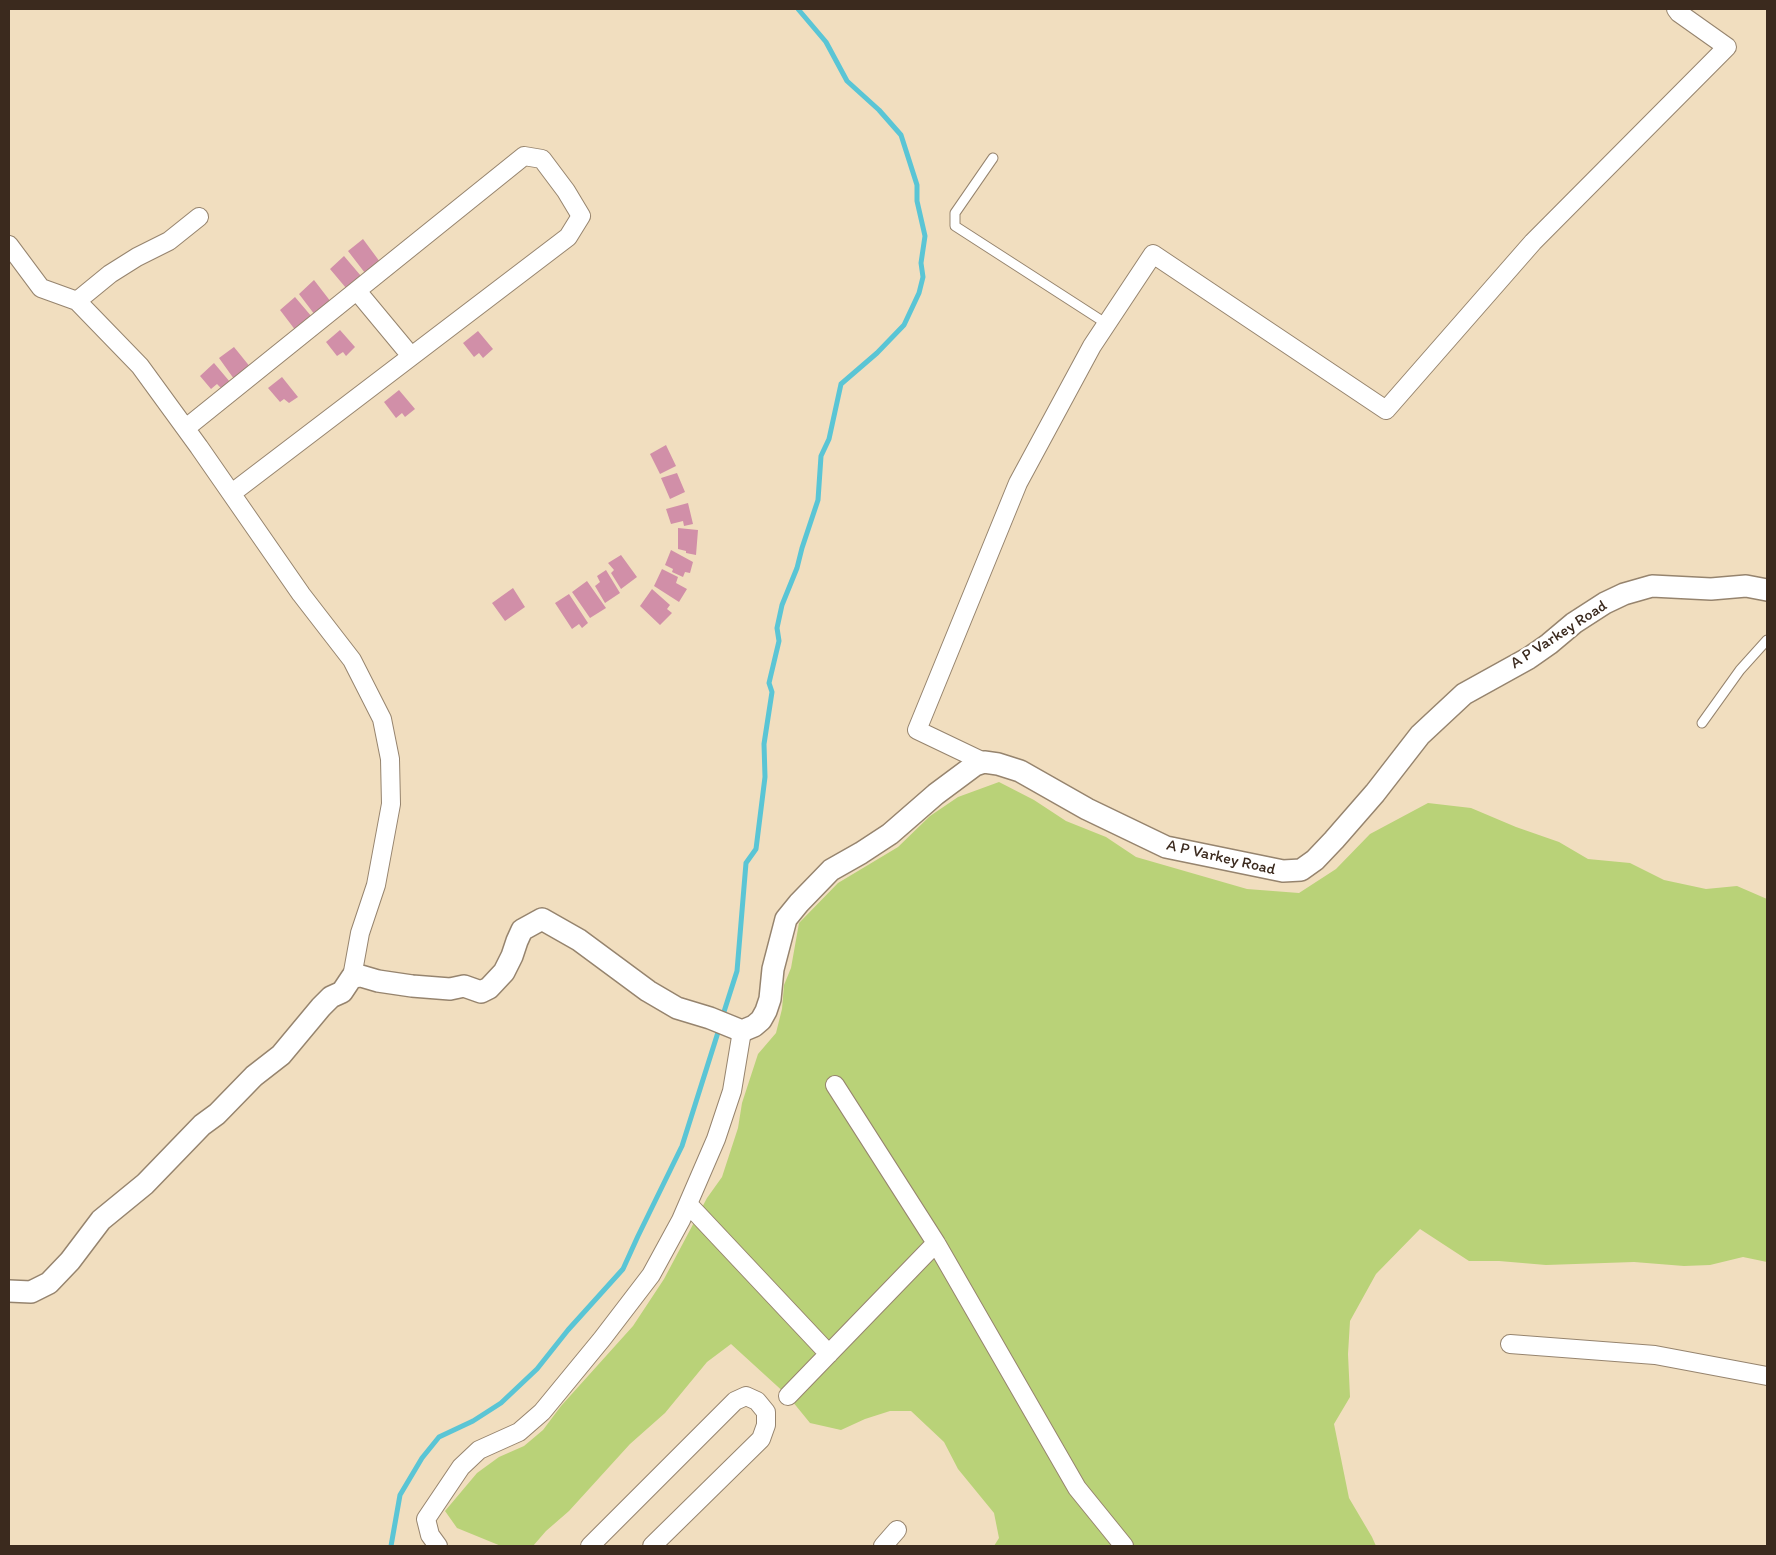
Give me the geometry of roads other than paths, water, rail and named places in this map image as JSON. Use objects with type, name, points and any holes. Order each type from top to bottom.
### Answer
[{"type":"street","points":[[984,762],[917,730],[1018,483],[1092,346],[1153,254],[1386,410],[1532,242],[1727,47],[1676,9]]},
{"type":"street","points":[[186,428],[524,156],[542,159],[581,216],[568,237],[232,493]]},
{"type":"street","points":[[77,301],[110,274],[130,261],[169,241],[199,217]]},
{"type":"street","points":[[9,245],[41,288],[77,301],[140,366],[232,493],[301,594],[352,660],[382,719],[390,759],[391,804],[376,886],[360,933],[352,977],[342,992],[332,997],[321,1007],[281,1055],[254,1076],[217,1114],[202,1125],[145,1184],[100,1220],[70,1261],[49,1283],[32,1292],[9,1291]]},
{"type":"street","points":[[357,291],[411,356]]},
{"type":"street","name":"A P Varkey Road","points":[[984,762],[1020,771],[1087,808],[1166,847],[1283,871],[1301,870],[1334,840],[1375,793],[1420,735],[1464,694],[1529,658],[1574,623],[1605,603],[1624,594],[1652,586],[1711,589],[1746,586],[1767,590]]},
{"type":"street","points":[[352,977],[361,976],[412,986],[450,989],[464,986],[481,992],[489,988],[504,972],[522,930],[542,919],[586,945],[648,991],[677,1008],[734,1025],[761,1020],[770,999],[773,969],[786,919],[799,903],[831,870],[861,854],[890,834],[964,772],[984,762]]},
{"type":"street","points":[[438,1546],[430,1535],[426,1520],[461,1467],[479,1450],[519,1432],[542,1412],[651,1275],[681,1220],[716,1139],[732,1091],[734,1025]]},
{"type":"street","points":[[835,1085],[936,1243],[1077,1488],[1124,1546]]},
{"type":"street","points":[[688,1204],[829,1354]]},
{"type":"street","points":[[788,1396],[936,1243]]},
{"type":"street","points":[[1510,1344],[1655,1355],[1767,1376]]},
{"type":"street","points":[[590,1546],[734,1402],[746,1396],[757,1401],[766,1412],[766,1425],[761,1439],[652,1546]]},
{"type":"street","points":[[884,1546],[898,1530]]},
{"type":"lane","points":[[993,158],[955,213],[955,226],[1107,324]]},
{"type":"lane","points":[[1702,723],[1740,670],[1767,640]]},
{"type":"waterway","points":[[722,1018],[737,971],[746,863],[756,849],[765,777],[764,744],[772,692],[769,683],[779,641],[777,628],[782,605],[797,568],[818,500],[821,456],[829,439],[841,384],[877,353],[904,325],[919,293],[923,277],[921,263],[925,236],[917,201],[917,185],[901,135],[879,110],[847,81],[826,42],[798,9]]},
{"type":"waterway","points":[[391,1546],[400,1495],[422,1458],[439,1437],[473,1421],[501,1403],[537,1369],[568,1330],[623,1269],[682,1146],[720,1026]]}]
